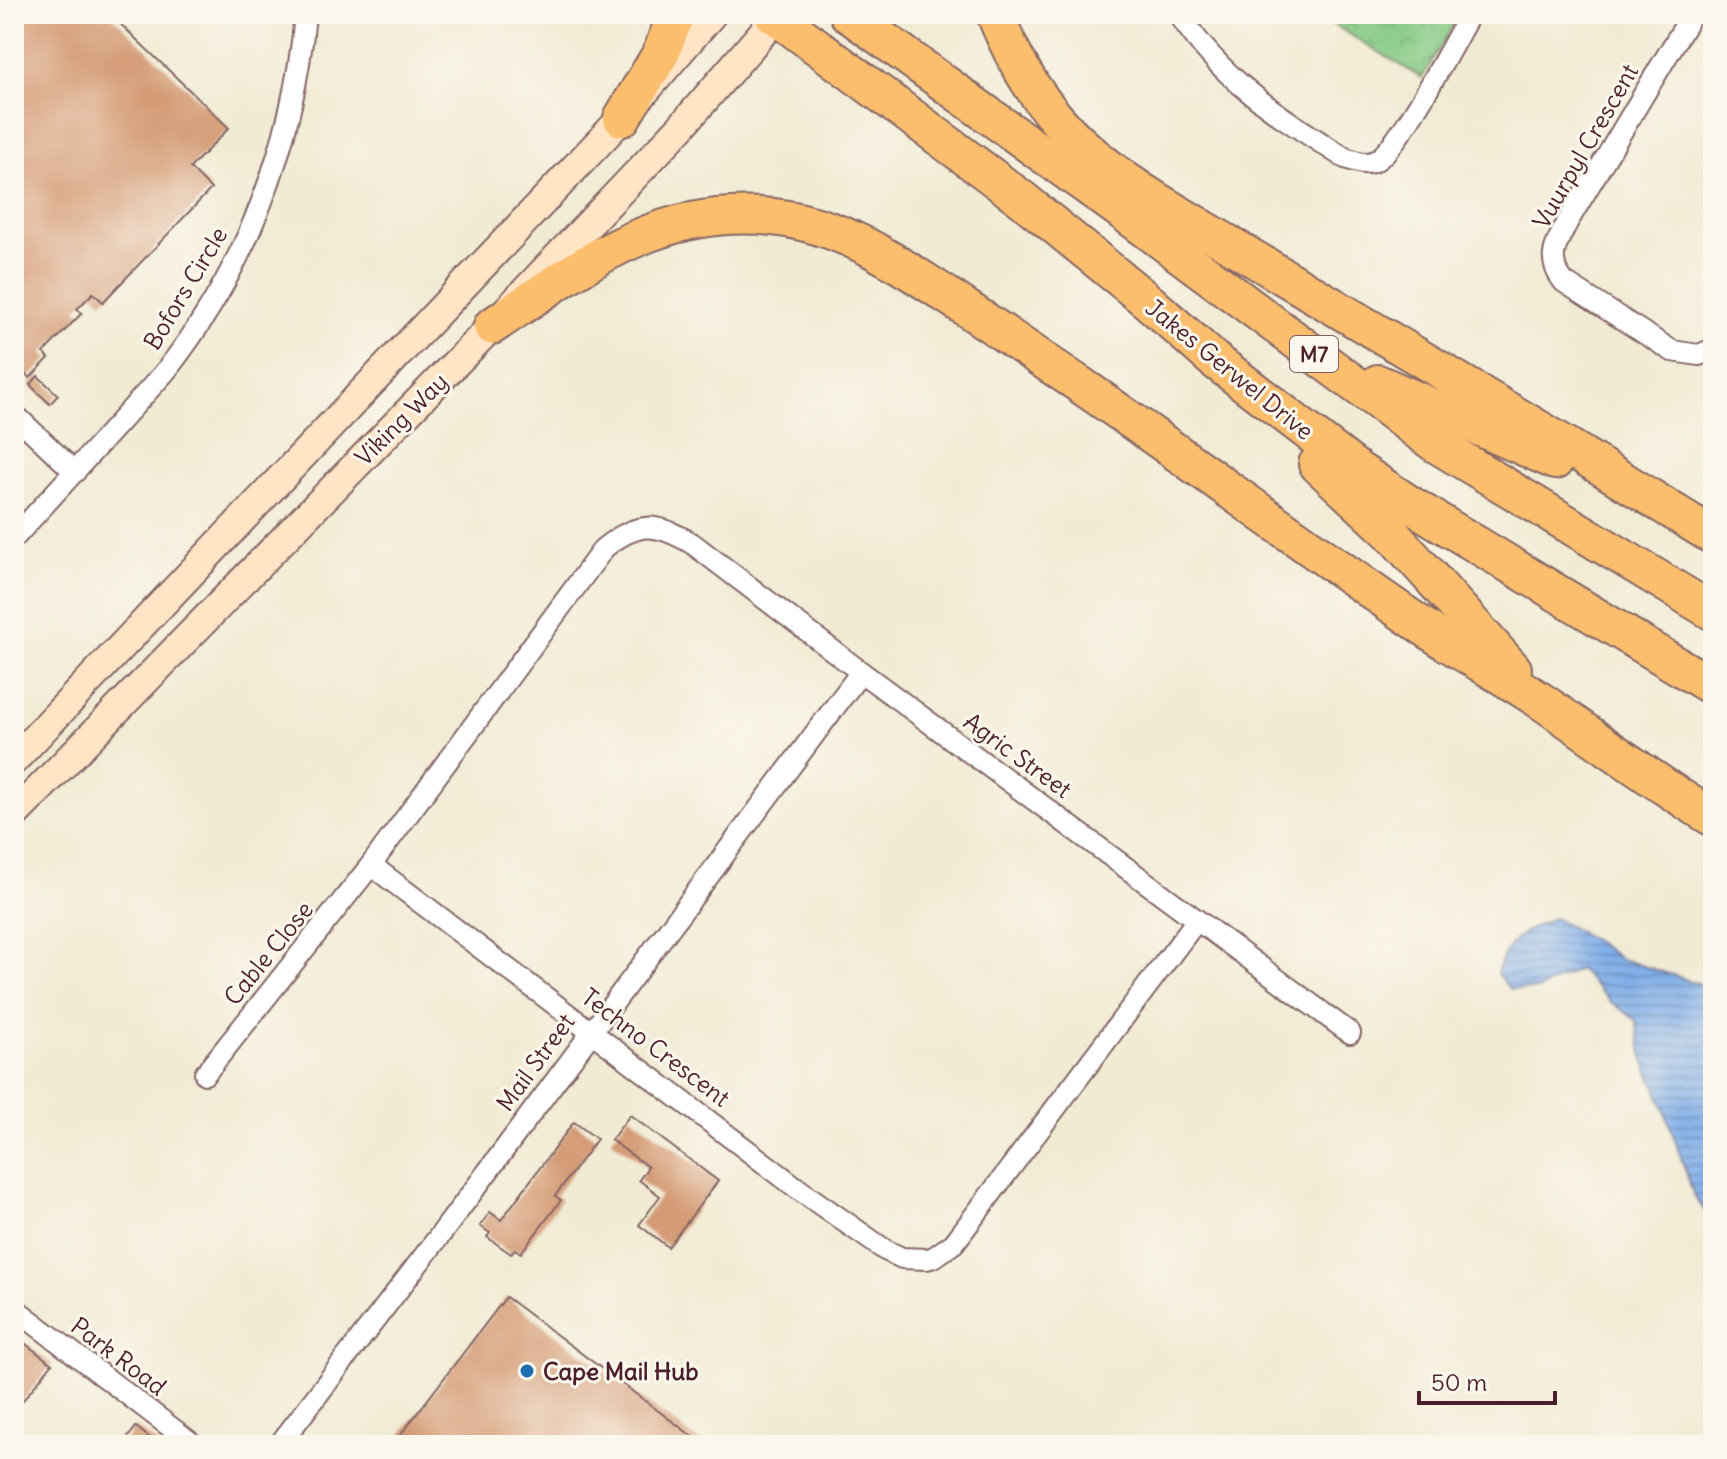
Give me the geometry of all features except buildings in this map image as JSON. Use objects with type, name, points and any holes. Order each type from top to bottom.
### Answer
[{"type":"highway","points":[[622,118],[661,53],[676,14]]},
{"type":"highway","name":"M7","points":[[848,14],[1434,443],[1713,612]]},
{"type":"highway","points":[[995,14],[1018,65],[1046,109],[1077,143],[1115,173],[1702,530]]},
{"type":"highway","name":"Jakes Gerwel Drive","points":[[776,15],[1022,199],[1150,303],[1213,359],[1309,434],[1411,505],[1713,687]]},
{"type":"highway","points":[[492,326],[603,252],[680,222],[742,216],[773,217],[835,231],[875,249],[959,303],[1444,640],[1547,705],[1713,818]]},
{"type":"highway","points":[[1317,356],[1702,530]]},
{"type":"highway","points":[[1213,359],[1246,400],[1392,534],[1547,705]]},
{"type":"main road","name":"Viking Way","points":[[14,760],[622,118],[712,14]]},
{"type":"main road","name":"Viking Way","points":[[14,815],[492,326],[681,127],[776,15]]},
{"type":"street","name":"Bofors Circle","points":[[14,538],[183,349],[237,258],[271,178],[283,140],[296,88],[305,14]]},
{"type":"street","points":[[1179,14],[1217,64],[1257,101],[1345,158],[1361,163],[1378,159],[1398,138],[1470,14]]},
{"type":"street","name":"Vuurpyl Crescent","points":[[1692,14],[1568,221],[1553,254],[1553,265],[1564,282],[1672,351],[1699,355],[1713,349]]},
{"type":"street","points":[[14,414],[75,472]]},
{"type":"street","name":"Agric Street","points":[[371,865],[604,548],[623,535],[653,526],[666,529],[693,544],[1350,1033]]},
{"type":"street","name":"Mail Street","points":[[279,1445],[444,1230],[861,672]]},
{"type":"street","name":"Techno Crescent","points":[[371,865],[801,1191],[885,1250],[902,1258],[927,1259],[954,1243],[1197,920]]},
{"type":"street","name":"Cable Close","points":[[205,1074],[371,865]]},
{"type":"street","name":"Park Road","points":[[14,1308],[194,1445]]},
{"type":"green space","points":[[1316,14],[1460,14],[1422,78]]},
{"type":"water","points":[[1554,918],[1621,959],[1713,988],[1713,1222],[1694,1196],[1663,1105],[1643,1058],[1636,1020],[1612,1003],[1579,969],[1538,990],[1510,989],[1497,974],[1505,953],[1517,938]]},
{"type":"place","name":"Cape Mail Hub","points":[[527,1371]]}]
